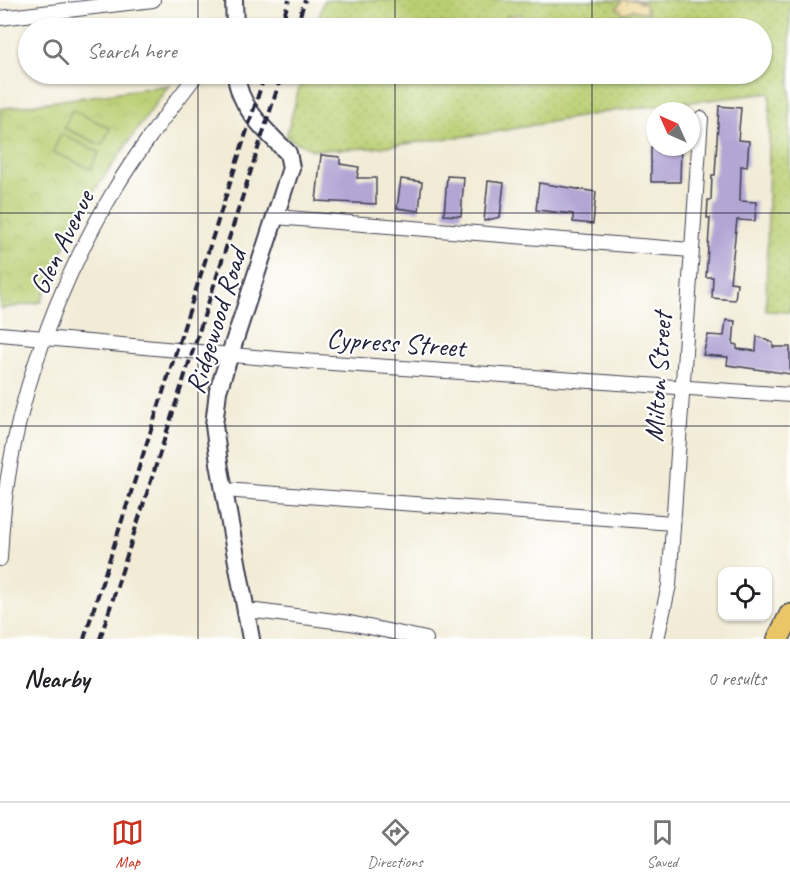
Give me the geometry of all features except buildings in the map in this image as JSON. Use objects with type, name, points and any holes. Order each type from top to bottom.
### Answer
[{"type":"main road","points":[[778,639],[790,615]]},
{"type":"street","points":[[0,18],[153,0]]},
{"type":"street","points":[[233,18],[234,0]]},
{"type":"street","name":"Glen Avenue","points":[[0,559],[9,467],[18,419],[44,337],[69,275],[117,187],[190,84]]},
{"type":"street","name":"Ridgewood Road","points":[[237,84],[248,109],[288,153],[291,160],[291,168],[218,391],[214,425],[251,639]]},
{"type":"street","name":"Milton Street","points":[[657,639],[669,585],[698,156]]},
{"type":"street","points":[[275,217],[692,250]]},
{"type":"street","name":"Cypress Street","points":[[0,334],[230,355],[790,395]]},
{"type":"street","points":[[224,490],[673,524]]},
{"type":"street","points":[[245,613],[256,611],[350,623],[426,639]]},
{"type":"green space","points":[[324,0],[790,0],[790,312],[766,311],[770,93],[691,102],[646,102],[646,107],[490,133],[373,148],[313,150],[286,137],[300,84],[772,84],[772,18],[319,18]]},
{"type":"green space","points":[[169,85],[96,188],[63,250],[41,302],[0,309],[0,109]]},
{"type":"green space","points":[[72,110],[110,128],[102,145],[64,128]]},
{"type":"green space","points":[[61,134],[99,152],[91,169],[53,152]]},
{"type":"sand","points":[[622,0],[635,0],[645,4],[648,13],[633,10],[623,14],[617,8]]},
{"type":"sand","points":[[522,14],[523,18],[507,18],[507,16]]},
{"type":"railway","points":[[283,18],[289,0]]},
{"type":"railway","points":[[299,18],[305,0]]},
{"type":"railway","points":[[84,639],[262,84]]},
{"type":"railway","points":[[100,639],[279,84]]}]
